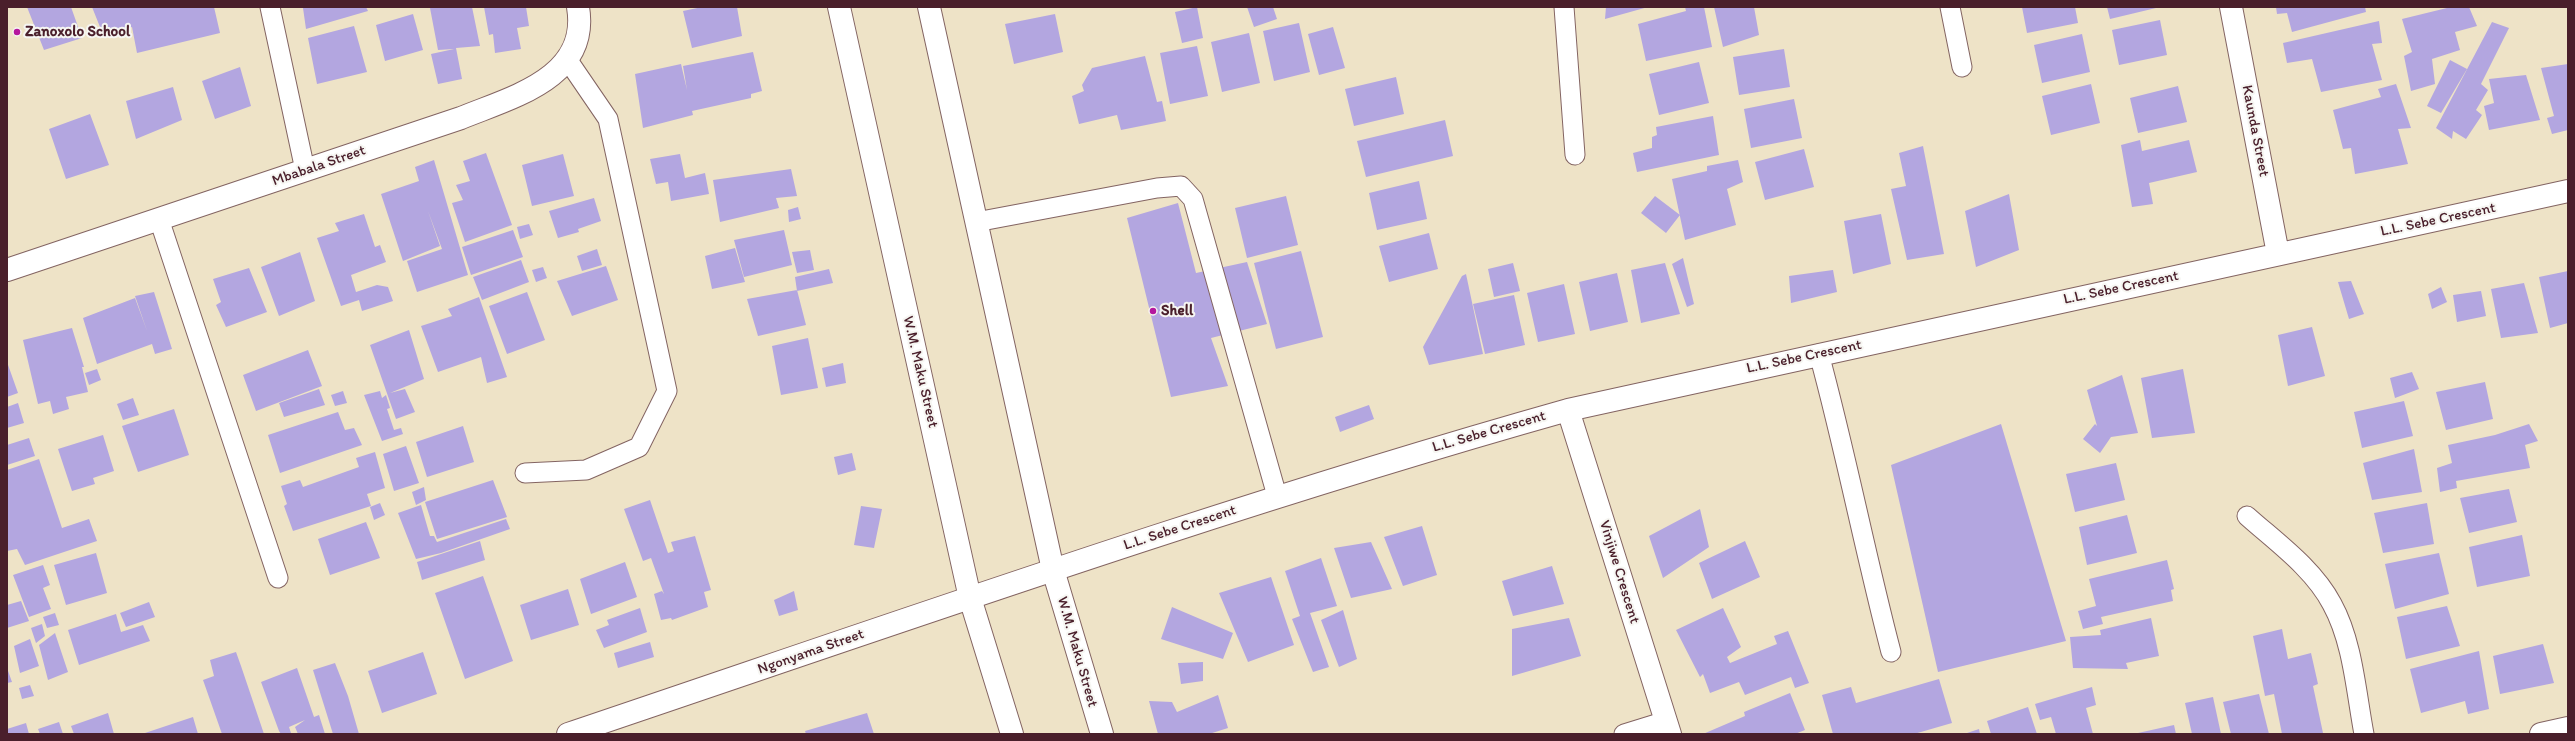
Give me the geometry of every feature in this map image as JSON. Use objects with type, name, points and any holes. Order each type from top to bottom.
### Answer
[{"type":"street","name":"Mbabala Street","points":[[7,270],[461,118],[526,92],[553,76],[567,59],[577,41],[580,19],[578,7]]},
{"type":"street","name":"W.M. Maku Street","points":[[839,7],[970,598],[1012,734]]},
{"type":"street","name":"W.M. Maku Street","points":[[929,7],[1053,570],[1102,734]]},
{"type":"street","name":"Kaunda Street","points":[[2231,7],[2278,254]]},
{"type":"street","name":"L.L. Sebe Crescent","points":[[1053,570],[1277,496],[1422,451],[1568,410],[2568,191]]},
{"type":"street","name":"Vinjiwe Crescent","points":[[1568,410],[1668,728]]},
{"type":"street","name":"Ngonyama Street","points":[[568,734],[1053,570]]},
{"type":"street","points":[[2541,734],[2568,728]]},
{"type":"lane","points":[[270,7],[305,170]]},
{"type":"lane","points":[[1564,7],[1575,155]]},
{"type":"lane","points":[[1950,7],[1962,67]]},
{"type":"lane","points":[[525,473],[586,470],[639,447],[667,391],[608,119],[567,59]]},
{"type":"lane","points":[[976,222],[1156,188],[1181,186],[1193,199],[1277,496]]},
{"type":"lane","points":[[159,219],[278,578]]},
{"type":"lane","points":[[1820,354],[1836,417],[1868,564],[1891,652]]},
{"type":"lane","points":[[2247,516],[2289,553],[2311,576],[2332,603],[2344,634],[2364,734]]},
{"type":"lane","points":[[1624,734],[1668,728]]},
{"type":"building","points":[[27,7],[71,7],[82,38],[44,50]]},
{"type":"building","points":[[92,7],[214,7],[220,33],[137,53],[132,27],[104,37]]},
{"type":"building","points":[[366,7],[368,11],[306,29],[303,8]]},
{"type":"building","points":[[472,7],[480,46],[456,48],[462,79],[438,84],[431,54],[454,49],[438,50],[430,8]]},
{"type":"building","points":[[484,7],[526,7],[529,26],[517,28],[521,49],[495,53],[493,34],[489,35]]},
{"type":"building","points":[[702,7],[737,7],[742,36],[692,48],[683,11]]},
{"type":"building","points":[[1197,7],[1203,38],[1182,43],[1175,12]]},
{"type":"building","points":[[1247,7],[1273,7],[1277,19],[1254,27]]},
{"type":"building","points":[[1606,7],[1648,7],[1605,19]]},
{"type":"building","points":[[1685,7],[1704,7],[1712,47],[1646,61],[1638,24],[1686,11]]},
{"type":"building","points":[[1714,7],[1754,7],[1759,35],[1723,47]]},
{"type":"building","points":[[2022,7],[2075,7],[2078,23],[2027,33]]},
{"type":"building","points":[[2107,7],[2156,7],[2156,8],[2110,19]]},
{"type":"building","points":[[2276,7],[2365,7],[2366,12],[2292,32],[2287,13],[2277,14]]},
{"type":"building","points":[[2451,7],[2469,7],[2477,26],[2455,32],[2460,50],[2432,59],[2435,84],[2411,91],[2404,56],[2412,52],[2402,19]]},
{"type":"building","points":[[413,14],[423,50],[385,61],[376,25]]},
{"type":"building","points":[[1055,14],[1063,52],[1014,64],[1005,24]]},
{"type":"building","points":[[2160,20],[2167,55],[2119,65],[2112,30]]},
{"type":"building","points":[[2379,21],[2382,43],[2372,44],[2382,80],[2321,92],[2312,59],[2287,63],[2283,43]]},
{"type":"building","points":[[2492,22],[2509,28],[2481,84],[2488,90],[2476,110],[2482,115],[2466,139],[2453,131],[2452,139],[2436,128]]},
{"type":"building","points":[[1299,23],[1310,72],[1274,81],[1263,31]]},
{"type":"building","points":[[354,26],[367,72],[317,84],[308,38]]},
{"type":"building","points":[[1333,27],[1345,68],[1319,75],[1308,34]]},
{"type":"building","points":[[1249,33],[1260,83],[1222,92],[1211,42]]},
{"type":"building","points":[[2082,34],[2090,72],[2042,83],[2034,45]]},
{"type":"building","points":[[1197,46],[1208,96],[1170,104],[1160,53]]},
{"type":"building","points":[[1784,49],[1790,87],[1739,95],[1733,57]]},
{"type":"building","points":[[753,52],[762,91],[751,94],[751,98],[692,111],[693,115],[643,128],[635,74],[681,64],[687,90],[683,66]]},
{"type":"building","points":[[1145,56],[1157,102],[1162,101],[1166,121],[1121,130],[1117,115],[1079,124],[1072,96],[1084,91],[1082,85],[1092,68]]},
{"type":"building","points":[[2450,60],[2467,69],[2441,113],[2427,106]]},
{"type":"building","points":[[1699,62],[1709,103],[1659,115],[1649,74]]},
{"type":"building","points":[[2568,64],[2568,130],[2552,134],[2547,118],[2554,116],[2541,68]]},
{"type":"building","points":[[240,67],[251,106],[215,119],[202,81]]},
{"type":"building","points":[[2526,75],[2540,120],[2489,130],[2484,106],[2494,103],[2489,79]]},
{"type":"building","points":[[1396,77],[1404,114],[1354,126],[1345,89]]},
{"type":"building","points":[[2091,84],[2100,123],[2051,135],[2042,96]]},
{"type":"building","points":[[2396,84],[2411,128],[2398,129],[2408,164],[2355,174],[2351,148],[2343,149],[2333,110],[2381,97],[2378,89]]},
{"type":"building","points":[[2178,86],[2187,122],[2138,133],[2130,98]]},
{"type":"building","points":[[173,87],[182,120],[136,139],[126,101]]},
{"type":"building","points":[[1794,99],[1802,138],[1751,148],[1744,109]]},
{"type":"building","points":[[90,114],[109,165],[66,179],[49,129]]},
{"type":"building","points":[[1713,116],[1719,155],[1637,172],[1633,153],[1652,148],[1652,137],[1657,135],[1656,127]]},
{"type":"building","points":[[1445,120],[1453,156],[1366,177],[1357,141]]},
{"type":"building","points":[[2140,140],[2142,151],[2189,140],[2197,172],[2149,183],[2153,204],[2132,207],[2121,145]]},
{"type":"building","points":[[1923,146],[1944,254],[1907,260],[1891,189],[1906,186],[1899,153]]},
{"type":"building","points":[[1804,149],[1814,187],[1765,200],[1755,162]]},
{"type":"building","points":[[486,153],[512,225],[465,242],[452,203],[463,200],[456,185],[470,181],[463,161]]},
{"type":"building","points":[[563,154],[574,196],[532,206],[522,165]]},
{"type":"building","points":[[680,154],[685,178],[705,173],[709,194],[671,201],[668,182],[656,184],[650,159]]},
{"type":"building","points":[[434,160],[468,275],[417,292],[407,261],[442,249],[428,211],[440,246],[403,261],[381,194],[419,181],[415,167]]},
{"type":"building","points":[[1738,160],[1743,182],[1727,189],[1736,225],[1685,240],[1672,179],[1707,171],[1707,166]]},
{"type":"building","points":[[791,169],[797,196],[776,198],[779,208],[720,222],[713,180]]},
{"type":"building","points":[[1419,181],[1427,219],[1377,230],[1369,193]]},
{"type":"building","points":[[2009,194],[2019,250],[1976,267],[1965,211]]},
{"type":"building","points":[[1286,196],[1298,245],[1247,258],[1235,208]]},
{"type":"building","points":[[1655,196],[1680,215],[1666,233],[1641,213]]},
{"type":"building","points":[[594,198],[601,221],[578,229],[579,232],[558,238],[549,211]]},
{"type":"building","points":[[1178,203],[1196,273],[1247,262],[1267,324],[1211,338],[1228,386],[1171,397],[1127,218]]},
{"type":"building","points":[[798,207],[801,219],[789,222],[788,210]]},
{"type":"building","points":[[364,214],[375,247],[380,245],[386,262],[351,275],[356,292],[377,285],[388,287],[393,301],[362,311],[359,300],[341,306],[317,238],[339,231],[335,223]]},
{"type":"building","points":[[1881,214],[1891,264],[1853,274],[1844,221]]},
{"type":"building","points":[[529,224],[533,235],[520,239],[517,227]]},
{"type":"building","points":[[513,230],[523,257],[471,275],[462,247]]},
{"type":"building","points":[[784,230],[792,265],[744,277],[734,240]]},
{"type":"building","points":[[1429,233],[1438,269],[1389,282],[1379,246]]},
{"type":"building","points":[[735,248],[745,282],[712,289],[705,256]]},
{"type":"building","points":[[597,249],[602,265],[582,271],[577,256]]},
{"type":"building","points":[[810,250],[814,270],[797,273],[792,252]]},
{"type":"building","points":[[1301,251],[1323,337],[1276,349],[1254,263]]},
{"type":"building","points":[[300,252],[315,301],[279,316],[261,267]]},
{"type":"building","points":[[1683,258],[1694,304],[1687,307],[1672,264]]},
{"type":"building","points":[[521,260],[529,282],[482,300],[473,277]]},
{"type":"building","points":[[1513,263],[1520,291],[1494,297],[1488,269]]},
{"type":"building","points":[[1665,263],[1680,314],[1641,323],[1631,270]]},
{"type":"building","points":[[606,266],[618,300],[572,316],[557,281]]},
{"type":"building","points":[[543,267],[547,278],[536,282],[532,270]]},
{"type":"building","points":[[249,268],[267,312],[226,327],[216,305],[221,302],[213,279]]},
{"type":"building","points":[[829,269],[833,283],[797,291],[795,277]]},
{"type":"building","points":[[1833,270],[1837,292],[1791,303],[1789,276]]},
{"type":"building","points":[[2568,271],[2568,323],[2550,328],[2539,277]]},
{"type":"building","points":[[1617,273],[1628,322],[1590,331],[1579,282]]},
{"type":"building","points":[[1466,274],[1483,354],[1429,365],[1423,347],[1462,276]]},
{"type":"building","points":[[2351,281],[2364,314],[2349,319],[2338,282]]},
{"type":"building","points":[[2524,283],[2538,333],[2501,338],[2491,289]]},
{"type":"building","points":[[1564,284],[1575,334],[1538,342],[1527,293]]},
{"type":"building","points":[[2441,287],[2447,302],[2432,309],[2428,294]]},
{"type":"building","points":[[797,290],[806,325],[758,336],[747,299]]},
{"type":"building","points":[[2481,291],[2486,316],[2457,322],[2453,295]]},
{"type":"building","points":[[154,292],[172,349],[155,354],[152,344],[97,364],[83,318],[135,298],[147,331],[135,296]]},
{"type":"building","points":[[527,292],[545,340],[507,354],[489,306]]},
{"type":"building","points":[[1514,295],[1525,345],[1485,354],[1473,304]]},
{"type":"building","points":[[479,297],[507,377],[487,383],[481,357],[438,372],[421,326],[452,316],[448,309]]},
{"type":"building","points":[[2312,327],[2325,376],[2288,386],[2278,335]]},
{"type":"building","points":[[72,328],[84,367],[82,367],[88,392],[66,397],[69,409],[53,414],[50,401],[38,404],[23,340]]},
{"type":"building","points":[[409,330],[424,379],[390,393],[405,389],[415,412],[396,419],[370,345]]},
{"type":"building","points":[[808,338],[818,388],[781,395],[772,346]]},
{"type":"building","points":[[308,350],[322,386],[256,411],[243,375]]},
{"type":"building","points":[[7,362],[18,393],[7,397]]},
{"type":"building","points":[[843,363],[846,383],[826,387],[822,368]]},
{"type":"building","points":[[97,369],[101,380],[89,385],[85,373]]},
{"type":"building","points":[[2183,369],[2195,433],[2152,438],[2141,378]]},
{"type":"building","points":[[2412,372],[2419,389],[2395,398],[2390,378]]},
{"type":"building","points":[[2122,375],[2138,433],[2111,437],[2100,453],[2083,439],[2095,424],[2097,426],[2087,390]]},
{"type":"building","points":[[2485,382],[2493,419],[2446,430],[2436,392]]},
{"type":"building","points":[[319,389],[325,405],[284,417],[279,403]]},
{"type":"building","points":[[343,391],[347,403],[335,406],[331,395]]},
{"type":"building","points":[[380,391],[382,398],[386,395],[390,408],[387,409],[394,430],[401,428],[403,434],[382,441],[364,395]]},
{"type":"building","points":[[133,398],[139,415],[123,420],[117,404]]},
{"type":"building","points":[[2404,401],[2413,436],[2362,448],[2354,412]]},
{"type":"building","points":[[18,403],[24,423],[7,428],[7,407]]},
{"type":"building","points":[[1369,405],[1374,419],[1340,432],[1335,417]]},
{"type":"building","points":[[174,409],[189,455],[138,472],[122,426]]},
{"type":"building","points":[[338,412],[345,430],[354,428],[362,445],[280,473],[268,435]]},
{"type":"building","points":[[2001,424],[2066,641],[1938,672],[1891,465]]},
{"type":"building","points":[[2529,424],[2538,441],[2525,445],[2530,468],[2456,481],[2457,488],[2440,492],[2437,468],[2452,463],[2448,445],[2495,435]]},
{"type":"building","points":[[463,426],[474,462],[427,477],[416,442]]},
{"type":"building","points":[[103,435],[114,471],[93,478],[95,484],[72,491],[58,449]]},
{"type":"building","points":[[29,438],[35,456],[7,465],[7,445]]},
{"type":"building","points":[[406,446],[419,483],[394,491],[383,454]]},
{"type":"building","points":[[2414,449],[2422,492],[2372,500],[2363,463]]},
{"type":"building","points":[[375,452],[385,488],[367,494],[371,506],[293,531],[284,506],[287,504],[281,486],[300,480],[303,487],[359,467],[356,458]]},
{"type":"building","points":[[852,453],[856,470],[838,475],[834,457]]},
{"type":"building","points":[[39,459],[62,528],[89,519],[97,541],[25,565],[17,549],[7,551],[7,470]]},
{"type":"building","points":[[2116,463],[2125,500],[2075,512],[2066,474]]},
{"type":"building","points":[[493,480],[507,517],[437,539],[425,502]]},
{"type":"building","points":[[424,487],[426,500],[416,505],[412,492]]},
{"type":"building","points":[[2509,489],[2517,522],[2469,533],[2460,498]]},
{"type":"building","points":[[650,500],[668,553],[674,551],[671,542],[695,536],[711,590],[704,592],[708,607],[672,620],[671,618],[661,620],[654,594],[662,591],[664,594],[651,558],[643,561],[624,509]]},
{"type":"building","points":[[380,503],[385,515],[374,520],[370,507]]},
{"type":"building","points":[[2427,503],[2434,544],[2383,553],[2374,513]]},
{"type":"building","points":[[421,505],[430,536],[434,536],[437,542],[506,519],[510,529],[441,553],[416,559],[398,513]]},
{"type":"building","points":[[861,506],[882,509],[874,548],[854,545]]},
{"type":"building","points":[[1700,509],[1709,547],[1663,578],[1649,536]]},
{"type":"building","points":[[2127,515],[2137,553],[2087,565],[2079,527]]},
{"type":"building","points":[[366,522],[380,558],[330,575],[318,539]]},
{"type":"building","points":[[1422,526],[1437,575],[1403,586],[1384,537]]},
{"type":"building","points":[[2522,535],[2530,576],[2477,587],[2469,547]]},
{"type":"building","points":[[480,541],[485,560],[422,580],[417,562]]},
{"type":"building","points":[[1745,541],[1760,577],[1712,599],[1699,563]]},
{"type":"building","points":[[1371,542],[1392,589],[1351,598],[1334,548]]},
{"type":"building","points":[[96,553],[107,593],[66,605],[54,565]]},
{"type":"building","points":[[2439,553],[2449,594],[2395,609],[2385,564]]},
{"type":"building","points":[[1321,558],[1337,606],[1310,613],[1329,667],[1313,672],[1292,619],[1300,616],[1285,571]]},
{"type":"building","points":[[2167,560],[2174,589],[2171,590],[2173,601],[2101,617],[2103,624],[2083,629],[2078,611],[2096,606],[2089,579]]},
{"type":"building","points":[[625,562],[637,597],[591,614],[580,579]]},
{"type":"building","points":[[43,565],[50,585],[43,588],[51,609],[29,617],[13,575]]},
{"type":"building","points":[[1552,566],[1564,604],[1513,616],[1502,581]]},
{"type":"building","points":[[483,576],[513,661],[465,679],[435,593]]},
{"type":"building","points":[[1271,577],[1294,645],[1248,662],[1219,593]]},
{"type":"building","points":[[568,589],[579,625],[531,640],[520,605]]},
{"type":"building","points":[[794,591],[798,610],[779,616],[774,600]]},
{"type":"building","points":[[21,601],[29,621],[7,628],[7,605]]},
{"type":"building","points":[[149,602],[155,617],[126,627],[120,613]]},
{"type":"building","points":[[2447,606],[2460,646],[2406,659],[2397,617]]},
{"type":"building","points":[[1172,607],[1233,633],[1223,659],[1161,639]]},
{"type":"building","points":[[640,608],[647,632],[604,648],[596,630],[609,625],[607,620]]},
{"type":"building","points":[[1723,608],[1741,647],[1727,657],[1730,663],[1777,644],[1774,636],[1788,631],[1809,683],[1795,688],[1791,677],[1745,695],[1739,682],[1710,693],[1703,674],[1700,677],[1676,630]]},
{"type":"building","points":[[1343,610],[1357,659],[1339,667],[1321,620]]},
{"type":"building","points":[[55,613],[59,625],[47,628],[43,617]]},
{"type":"building","points":[[116,614],[121,632],[143,625],[150,641],[79,665],[68,630]]},
{"type":"building","points":[[1569,618],[1581,656],[1512,676],[1512,629]]},
{"type":"building","points":[[2151,618],[2159,656],[2126,663],[2128,669],[2073,668],[2070,637],[2101,635],[2100,630]]},
{"type":"building","points":[[42,624],[45,636],[36,643],[31,628]]},
{"type":"building","points":[[2282,629],[2288,659],[2311,653],[2318,684],[2313,686],[2323,733],[2282,734],[2274,694],[2265,696],[2253,636]]},
{"type":"building","points":[[55,633],[68,672],[48,680],[39,645]]},
{"type":"building","points":[[30,639],[39,666],[20,673],[14,646]]},
{"type":"building","points":[[650,642],[654,657],[618,668],[614,653]]},
{"type":"building","points":[[2543,644],[2554,683],[2500,694],[2493,656]]},
{"type":"building","points":[[2479,651],[2489,709],[2468,714],[2465,701],[2421,713],[2410,669]]},
{"type":"building","points":[[236,652],[264,734],[222,734],[203,680],[214,676],[210,660]]},
{"type":"building","points":[[423,652],[437,694],[382,713],[368,671]]},
{"type":"building","points":[[1203,662],[1203,681],[1181,684],[1178,663]]},
{"type":"building","points":[[335,663],[348,696],[359,734],[333,734],[313,670]]},
{"type":"building","points":[[7,668],[12,682],[7,683]]},
{"type":"building","points":[[297,668],[314,717],[319,715],[325,734],[298,734],[295,727],[305,720],[289,727],[291,733],[281,734],[279,731],[261,682]]},
{"type":"building","points":[[1939,679],[1952,723],[1914,734],[1833,734],[1822,695],[1851,687],[1856,703]]},
{"type":"building","points":[[30,685],[34,696],[22,699],[19,688]]},
{"type":"building","points":[[2092,687],[2096,705],[2086,708],[2093,734],[2056,734],[2051,717],[2040,720],[2035,704]]},
{"type":"building","points":[[1790,693],[1805,730],[1795,734],[1703,734],[1745,716],[1744,712]]},
{"type":"building","points":[[2259,694],[2269,734],[2231,734],[2223,702]]},
{"type":"building","points":[[1218,695],[1228,728],[1209,734],[1158,734],[1149,701],[1172,702],[1177,712]]},
{"type":"building","points":[[2213,697],[2221,734],[2192,734],[2185,703]]},
{"type":"building","points":[[2028,707],[2037,734],[1991,734],[1987,721]]},
{"type":"building","points":[[108,713],[114,734],[74,734],[71,726]]},
{"type":"building","points":[[867,713],[874,734],[806,734],[805,731]]},
{"type":"building","points":[[193,717],[198,734],[142,734]]},
{"type":"building","points":[[59,722],[63,734],[40,734],[38,729]]},
{"type":"building","points":[[26,723],[29,734],[7,734],[7,729]]},
{"type":"building","points":[[2174,725],[2176,734],[2138,734],[2138,733]]},
{"type":"building","points":[[1979,729],[1980,734],[1964,734]]},
{"type":"place","name":"Zanoxolo School","points":[[17,32]]},
{"type":"place","name":"Shell","points":[[1153,311]]}]
